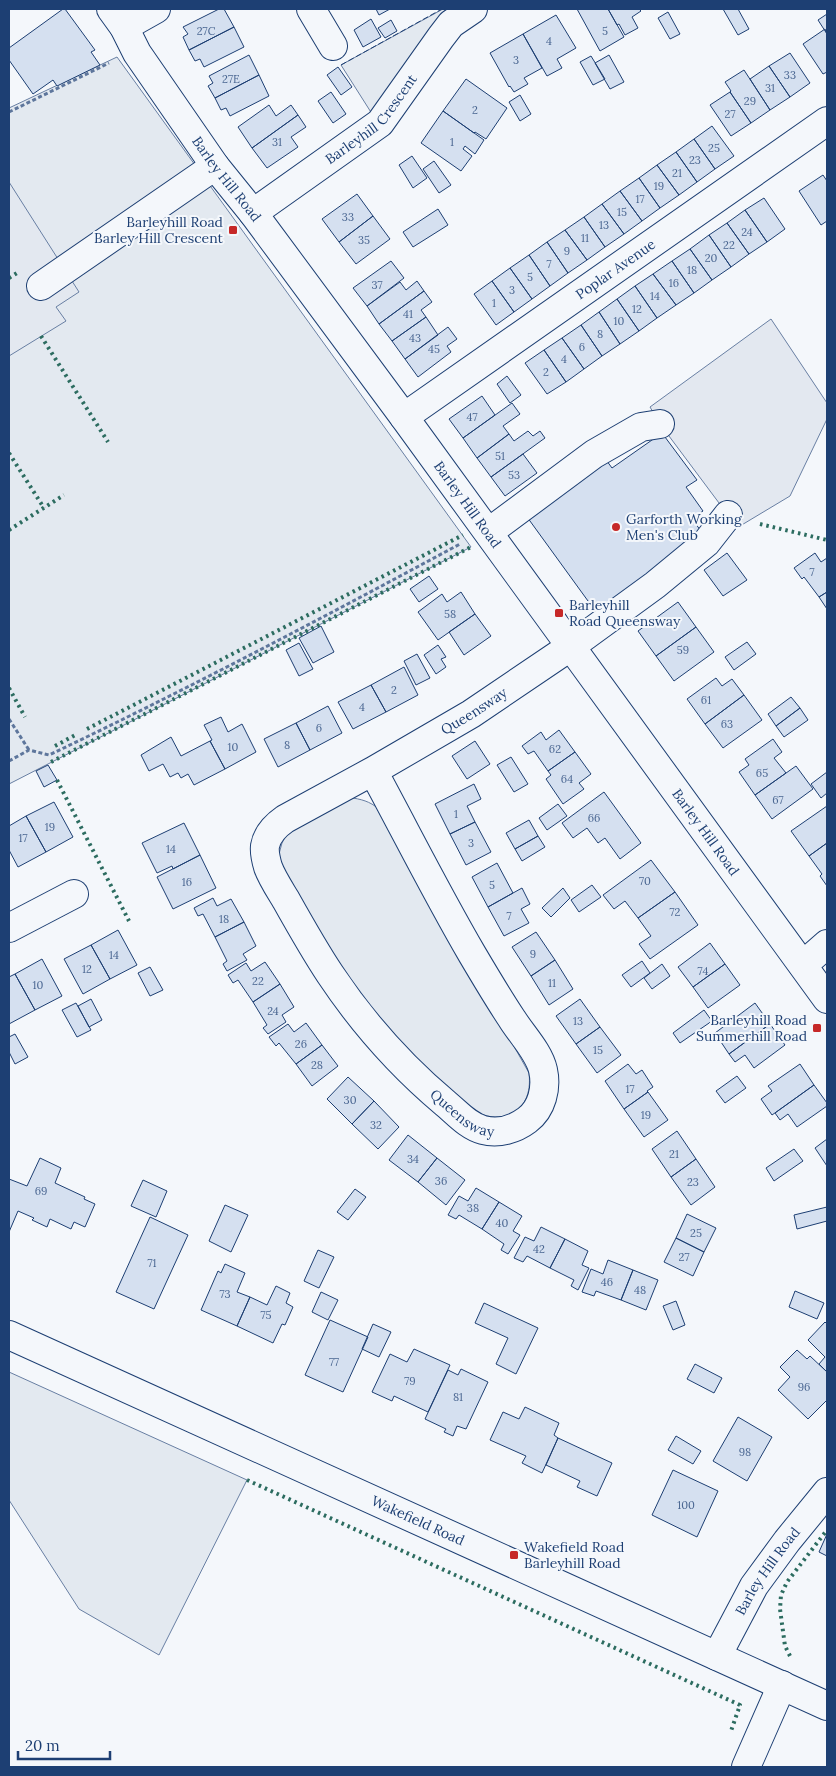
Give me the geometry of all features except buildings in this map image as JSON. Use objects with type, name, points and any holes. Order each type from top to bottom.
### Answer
[{"type":"street","points":[[123,29],[156,9]]},
{"type":"street","points":[[311,9],[333,46]]},
{"type":"street","name":"Barleyhill Crescent","points":[[253,213],[380,124],[451,24],[473,9]]},
{"type":"street","name":"Barley Hill Road","points":[[123,29],[215,166],[253,213],[404,417],[827,998]]},
{"type":"street","name":"Poplar Avenue","points":[[404,417],[827,121]]},
{"type":"street","points":[[41,286],[215,166]]},
{"type":"street","points":[[488,532],[594,454],[641,427],[660,424]]},
{"type":"street","name":"Queensway","points":[[373,771],[472,954],[543,1068],[545,1085],[541,1102],[531,1116],[518,1126],[501,1131],[493,1131],[484,1130],[469,1124],[430,1090],[394,1054],[360,1015],[330,974],[269,870],[265,858],[268,836],[275,826],[471,714],[570,647],[655,585],[706,543],[728,515]]},
{"type":"street","points":[[9,928],[74,894]]},
{"type":"street","points":[[803,965],[827,944]]},
{"type":"street","name":"Wakefield Road","points":[[9,1335],[827,1706]]},
{"type":"street","name":"Barley Hill Road","points":[[717,1656],[754,1586],[787,1541],[827,1492]]},
{"type":"street","points":[[746,1767],[782,1685]]},
{"type":"path","points":[[9,112],[123,29]]},
{"type":"path","points":[[9,719],[29,750],[48,756],[104,729],[467,541],[488,532]]},
{"type":"path","points":[[9,761],[29,750]]},
{"type":"shaded area","points":[[446,9],[374,117],[341,65]]},
{"type":"shaded area","points":[[117,57],[471,547],[9,784],[9,108]]},
{"type":"shaded area","points":[[9,182],[79,292],[56,307],[66,321],[9,356]]},
{"type":"shaded area","points":[[771,319],[827,403],[827,419],[790,496],[735,529],[728,515],[660,424],[650,407]]},
{"type":"shaded area","points":[[353,798],[369,802],[382,812],[529,1073],[529,1087],[526,1099],[520,1108],[511,1114],[501,1117],[490,1116],[478,1113],[466,1106],[401,1045],[345,975],[280,866],[279,854],[288,832],[342,801]]},
{"type":"shaded area","points":[[9,1372],[247,1480],[159,1655],[79,1609],[9,1500]]},
{"type":"hedge","points":[[9,278],[17,273]]},
{"type":"hedge","points":[[41,336],[108,442]]},
{"type":"hedge","points":[[9,453],[44,508]]},
{"type":"hedge","points":[[9,530],[64,495]]},
{"type":"hedge","points":[[760,524],[827,540]]},
{"type":"hedge","points":[[87,729],[463,535]]},
{"type":"hedge","points":[[51,762],[471,547]]},
{"type":"hedge","points":[[9,688],[25,717]]},
{"type":"hedge","points":[[55,746],[77,734]]},
{"type":"hedge","points":[[57,780],[129,921]]},
{"type":"hedge","points":[[247,1480],[740,1705],[731,1731]]},
{"type":"hedge","points":[[790,1656],[785,1646],[780,1609],[781,1595],[787,1582],[827,1530]]},
{"type":"fence","points":[[341,65],[442,9]]},
{"type":"place","name":"Barleyhill Road Barley Hill Crescent","points":[[233,230]]},
{"type":"place","name":"Garforth Working Men's Club","points":[[616,527]]},
{"type":"place","name":"Barleyhill Road Queensway","points":[[559,613]]},
{"type":"place","name":"Barleyhill Road Summerhill Road","points":[[817,1028]]},
{"type":"place","name":"Wakefield Road Barleyhill Road","points":[[514,1555]]}]
